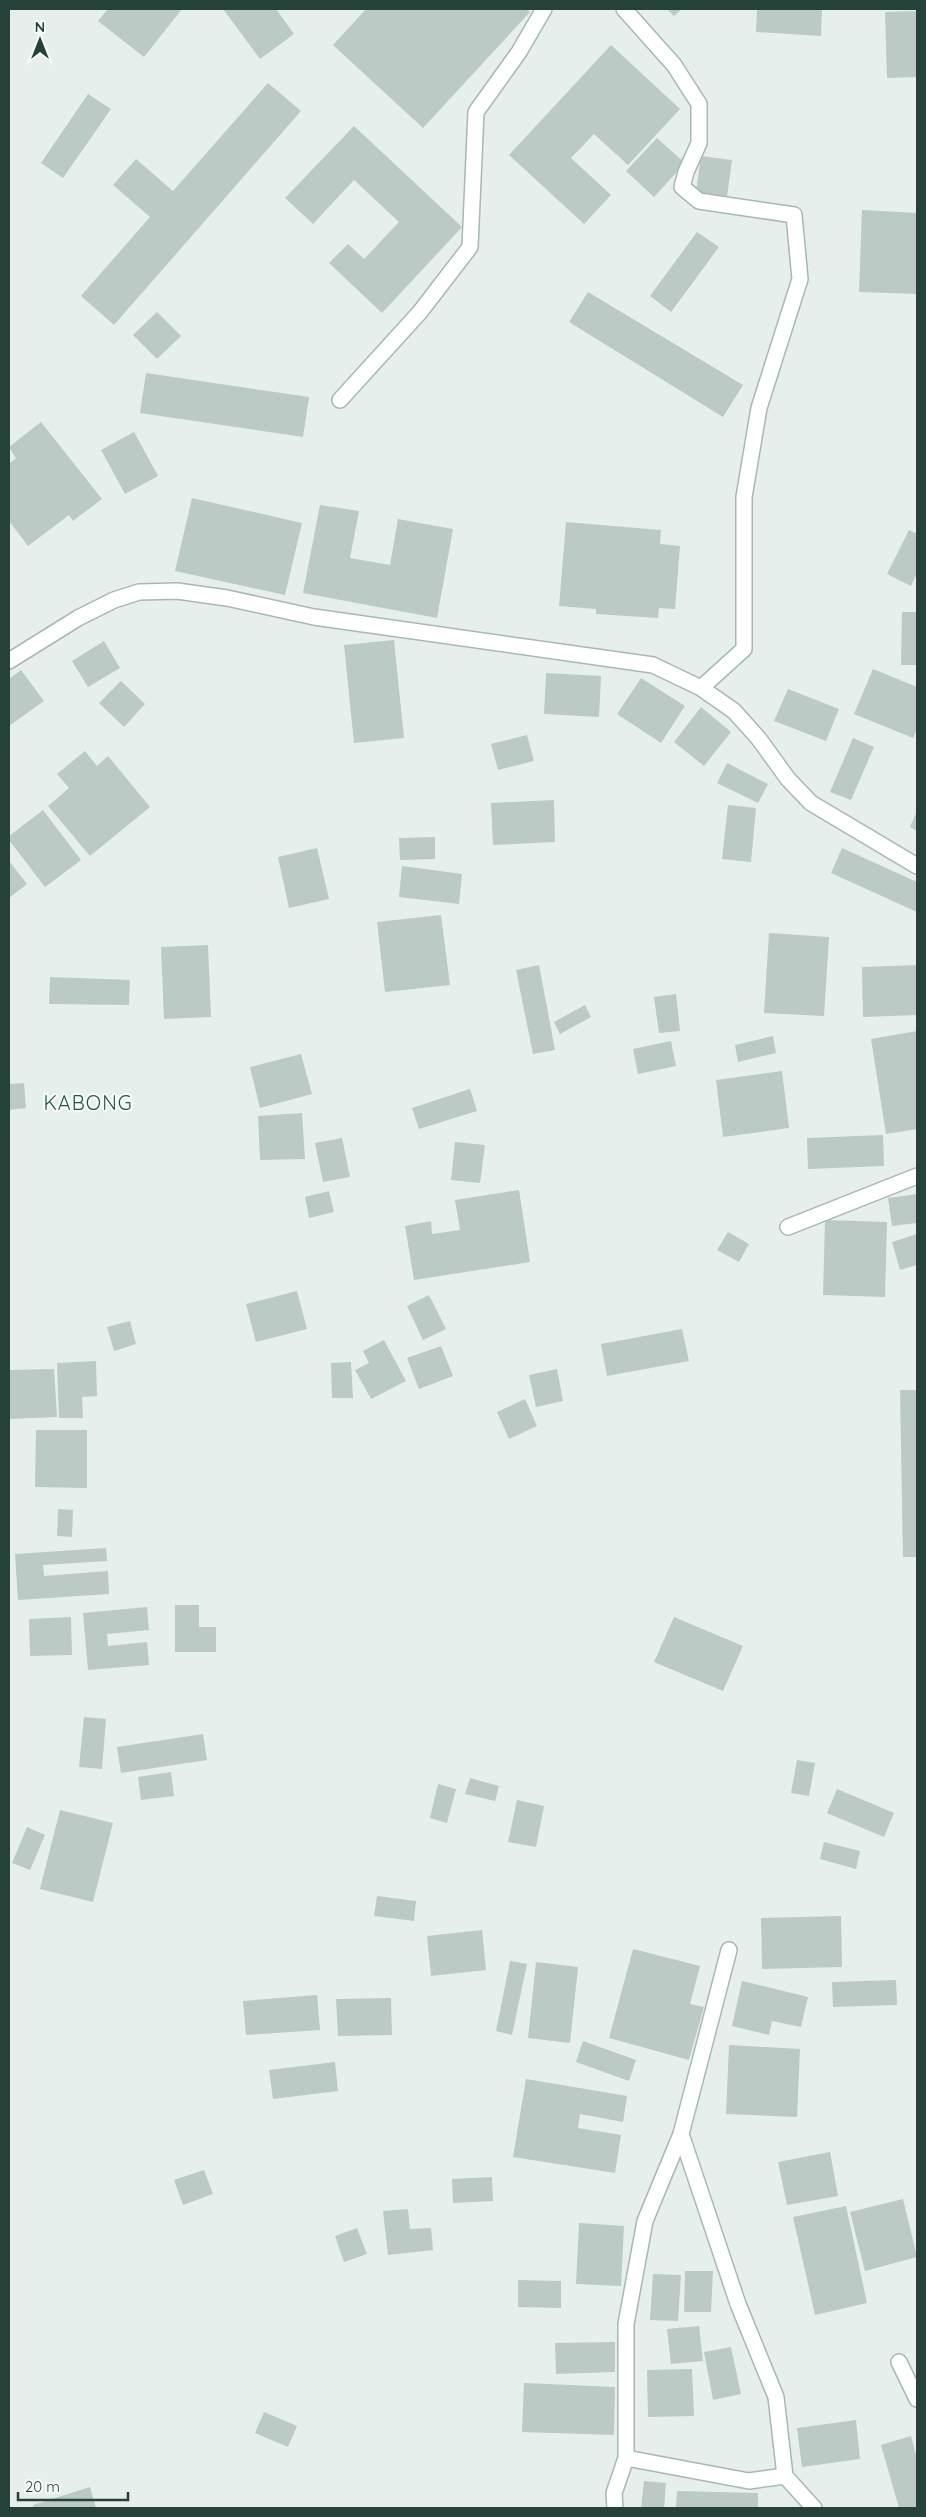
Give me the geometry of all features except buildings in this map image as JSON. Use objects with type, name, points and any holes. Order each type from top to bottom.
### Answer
[{"type":"street","points":[[340,400],[420,312],[470,247],[476,112],[519,52],[544,9]]},
{"type":"street","points":[[624,9],[674,64],[700,104],[699,143],[686,172],[682,187],[700,201],[794,215],[800,279],[760,408],[744,497],[744,649],[701,688]]},
{"type":"street","points":[[9,662],[78,618],[114,600],[140,592],[177,591],[227,598],[314,617],[653,665],[701,688],[734,711],[759,739],[788,779],[811,802],[917,866]]},
{"type":"street","points":[[788,1227],[917,1176]]},
{"type":"street","points":[[615,2508],[614,2493],[626,2458],[626,2324],[645,2221],[682,2134],[730,1950]]},
{"type":"street","points":[[682,2134],[738,2304],[776,2397],[785,2476],[814,2508]]},
{"type":"street","points":[[899,2362],[917,2399]]},
{"type":"street","points":[[626,2458],[749,2481],[785,2476]]},
{"type":"district","name":"KABONG","points":[[88,1103]]}]
